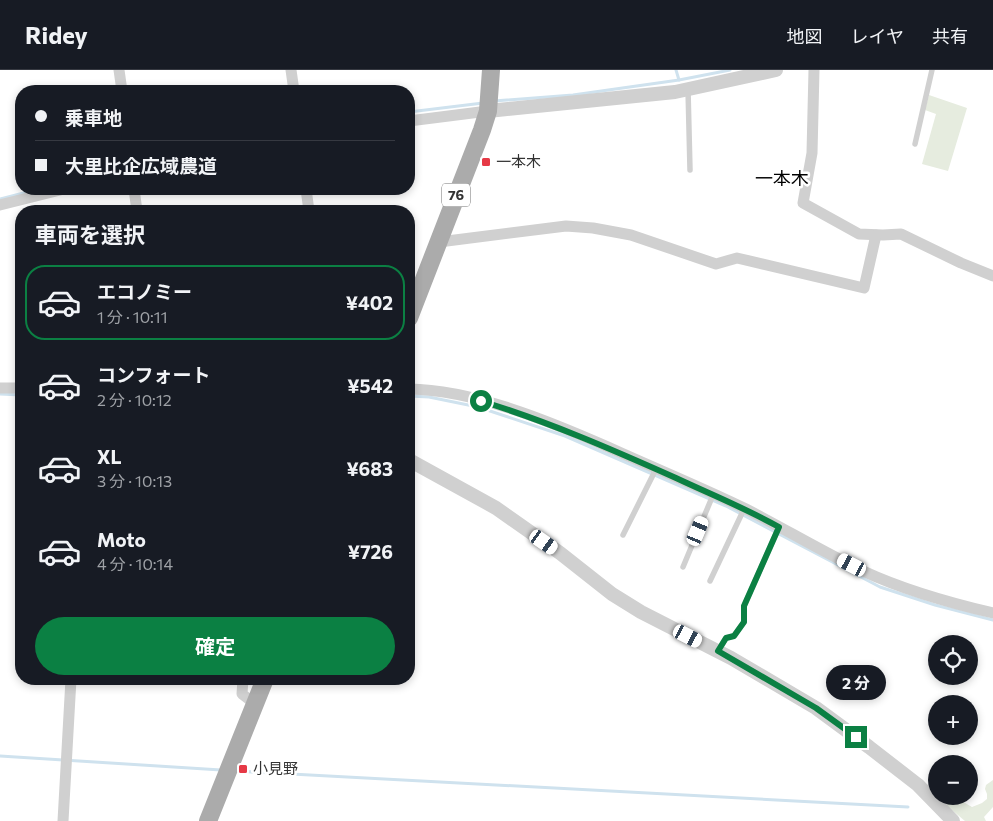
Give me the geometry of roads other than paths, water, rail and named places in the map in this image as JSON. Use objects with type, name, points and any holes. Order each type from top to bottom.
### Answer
[{"type":"main road","name":"76","points":[[415,303],[488,111],[491,70]]},
{"type":"main road","points":[[208,821],[263,685]]},
{"type":"street","points":[[119,70],[121,85]]},
{"type":"street","points":[[291,70],[293,85]]},
{"type":"street","points":[[415,120],[688,89],[776,70]]},
{"type":"street","points":[[814,70],[812,153],[803,203],[859,234],[901,234],[960,263],[993,276]]},
{"type":"street","points":[[0,205],[40,195]]},
{"type":"street","points":[[439,242],[566,226],[592,228],[630,235],[716,264],[738,258],[864,288],[876,235]]},
{"type":"street","points":[[0,388],[15,388]]},
{"type":"street","points":[[415,389],[453,394],[481,401],[570,432],[744,509],[865,572],[962,606],[993,613]]},
{"type":"street","points":[[415,463],[496,508],[560,553],[612,594],[641,612],[718,651],[816,708],[918,785],[953,821]]},
{"type":"street","points":[[63,821],[71,685]]},
{"type":"street","points":[[242,685],[242,694],[255,704]]},
{"type":"lane","points":[[915,144],[932,70]]},
{"type":"lane","points":[[688,89],[690,170]]},
{"type":"lane","points":[[623,535],[656,469]]},
{"type":"lane","points":[[683,567],[713,495]]},
{"type":"lane","points":[[710,580],[744,509]]},
{"type":"lane","points":[[718,651],[726,638],[734,636],[744,622],[744,606],[779,527]]},
{"type":"waterway","points":[[676,70],[679,80]]},
{"type":"waterway","points":[[494,101],[573,95],[679,80],[730,70]]},
{"type":"waterway","points":[[415,111],[483,103]]},
{"type":"waterway","points":[[0,199],[16,195]]},
{"type":"waterway","points":[[0,394],[15,395]]},
{"type":"waterway","points":[[415,396],[429,397],[478,407],[565,436],[726,506],[880,587],[935,605],[993,620]]},
{"type":"waterway","points":[[0,756],[221,770]]},
{"type":"waterway","points":[[235,771],[908,807]]},
{"type":"place","name":"一本木","points":[[486,162]]},
{"type":"place","name":"小見野","points":[[243,769]]},
{"type":"district","name":"一本木","points":[[782,179]]}]
